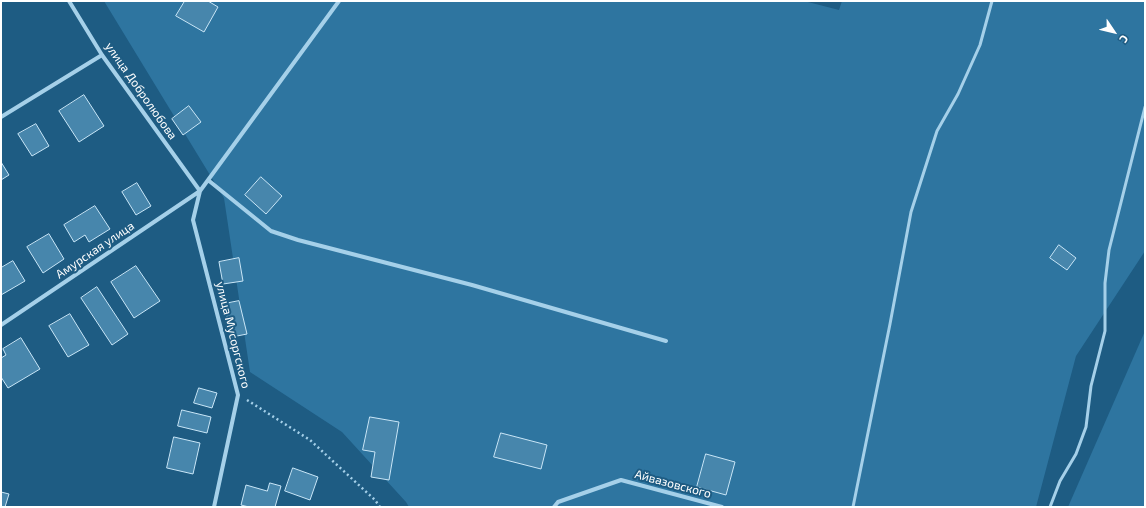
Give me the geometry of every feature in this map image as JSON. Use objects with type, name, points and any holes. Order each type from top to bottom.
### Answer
[{"type":"street","name":"улица Добролюбова","points":[[69,1],[102,55],[200,191]]},
{"type":"street","points":[[200,191],[338,1]]},
{"type":"street","points":[[1,117],[102,55]]},
{"type":"street","points":[[208,180],[271,231],[298,240],[472,285],[666,341]]},
{"type":"street","name":"Амурская улица","points":[[1,325],[200,191]]},
{"type":"street","name":"улица Мусоргского","points":[[200,191],[193,220],[238,395],[214,507]]},
{"type":"street","name":"Айвазовского","points":[[554,507],[558,502],[621,480],[722,507]]},
{"type":"lane","points":[[853,507],[911,212],[938,131],[958,94],[980,45],[992,1]]},
{"type":"lane","points":[[1050,507],[1060,481],[1076,454],[1086,427],[1091,386],[1105,332],[1106,283],[1109,250],[1145,107]]},
{"type":"path","points":[[238,395],[310,440],[375,500],[380,507]]},
{"type":"shaded area","points":[[104,1],[804,1],[839,10],[842,1],[1145,1],[1145,251],[1076,356],[1036,507],[409,507],[342,432],[250,372],[224,198]]},
{"type":"shaded area","points":[[1145,331],[1145,507],[1068,507]]},
{"type":"building","points":[[185,1],[208,1],[218,7],[204,32],[176,16]]},
{"type":"building","points":[[84,95],[104,126],[79,142],[59,111]]},
{"type":"building","points":[[189,106],[201,122],[183,135],[172,119]]},
{"type":"building","points":[[36,124],[49,146],[32,156],[18,134]]},
{"type":"building","points":[[1,162],[9,175],[1,180]]},
{"type":"building","points":[[261,177],[282,196],[266,214],[245,195]]},
{"type":"building","points":[[137,183],[151,206],[136,215],[122,192]]},
{"type":"building","points":[[95,206],[110,229],[89,242],[85,235],[74,242],[64,225]]},
{"type":"building","points":[[49,234],[64,259],[43,273],[27,247]]},
{"type":"building","points":[[1059,245],[1076,258],[1067,270],[1050,258]]},
{"type":"building","points":[[239,258],[243,281],[223,284],[219,262]]},
{"type":"building","points":[[13,261],[25,281],[1,295],[1,268]]},
{"type":"building","points":[[136,266],[160,301],[134,318],[111,282]]},
{"type":"building","points":[[97,287],[128,334],[112,345],[81,298]]},
{"type":"building","points":[[239,301],[247,334],[232,337],[224,304]]},
{"type":"building","points":[[70,314],[89,345],[68,357],[49,326]]},
{"type":"building","points":[[21,338],[40,369],[8,388],[1,377],[1,358],[6,355],[3,349]]},
{"type":"building","points":[[199,388],[217,393],[212,408],[194,403]]},
{"type":"building","points":[[182,410],[211,417],[207,433],[178,426]]},
{"type":"building","points":[[370,417],[399,422],[389,480],[371,477],[375,452],[363,450]]},
{"type":"building","points":[[501,433],[547,445],[541,469],[494,457]]},
{"type":"building","points":[[174,437],[200,443],[193,474],[167,468]]},
{"type":"building","points":[[706,454],[735,462],[726,495],[697,487]]},
{"type":"building","points":[[293,468],[318,477],[310,500],[285,491]]},
{"type":"building","points":[[270,483],[281,486],[275,507],[249,507],[241,505],[246,485],[267,491]]},
{"type":"building","points":[[1,492],[9,494],[5,507],[1,507]]}]
